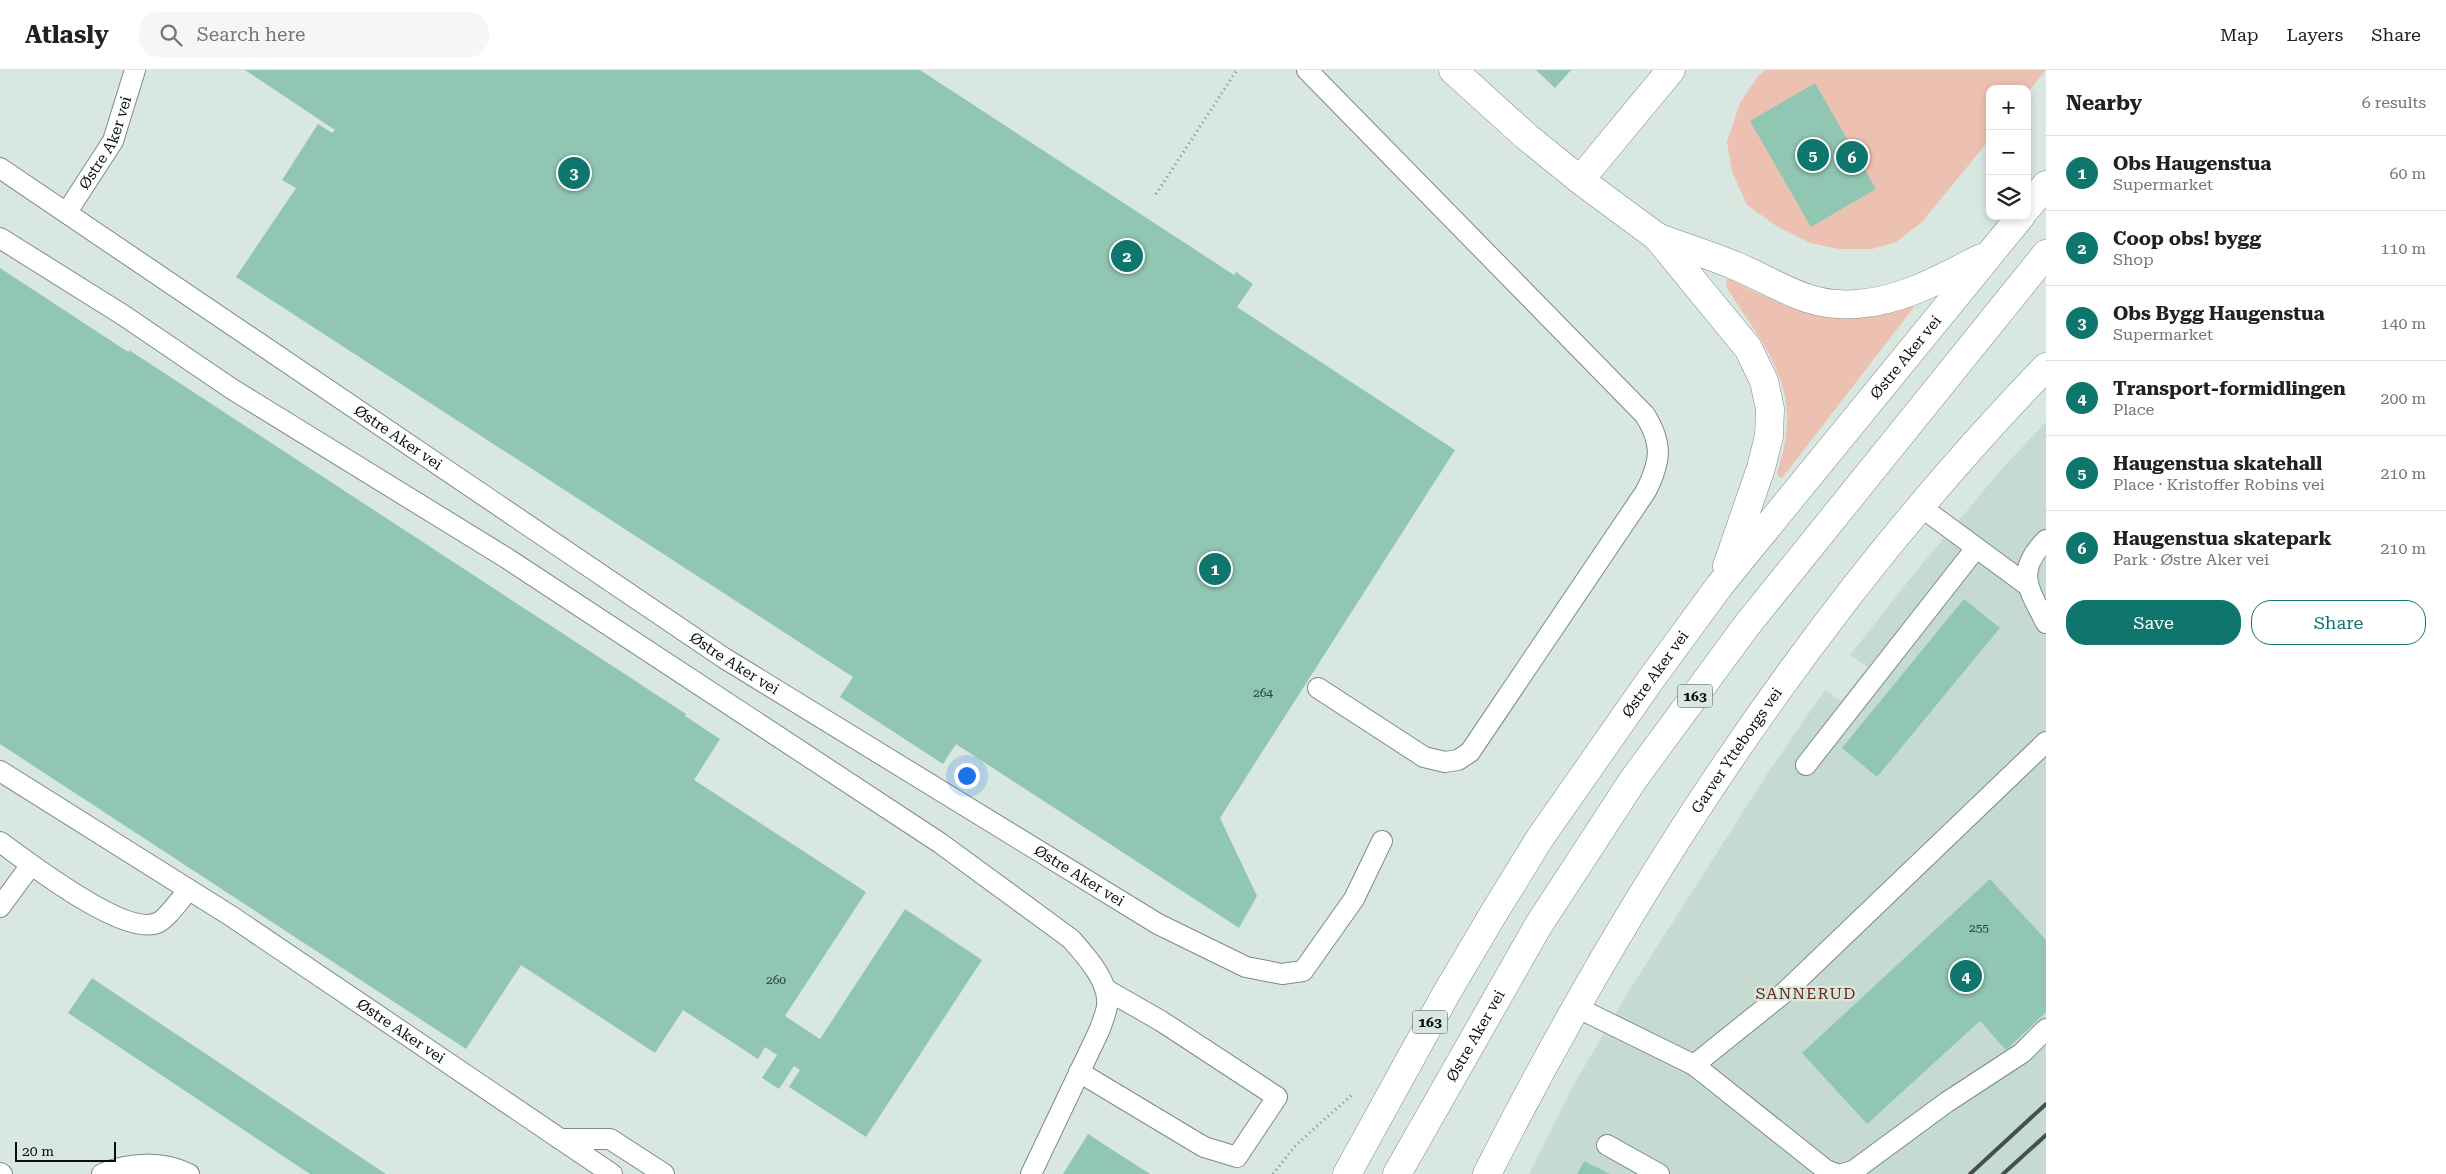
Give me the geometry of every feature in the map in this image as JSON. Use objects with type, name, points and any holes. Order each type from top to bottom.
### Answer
[{"type":"main road","points":[[1453,70],[1527,137],[1580,180],[1657,237],[1748,348],[1764,381],[1770,409],[1770,436],[1761,468],[1720,585]]},
{"type":"main road","points":[[1580,180],[1671,70]]},
{"type":"main road","points":[[2031,203],[2046,185]]},
{"type":"main road","name":"Østre Aker vei","points":[[1347,1174],[1446,994],[1540,838],[1649,682],[1720,585],[2018,220]]},
{"type":"main road","points":[[1657,237],[1737,266],[1804,298],[1832,303],[1857,304],[1892,298],[1919,289],[1991,253]]},
{"type":"main road","name":"Østre Aker vei","points":[[1397,1174],[1538,926],[1633,780],[1747,625],[2046,254]]},
{"type":"main road","name":"Garver Ytteborgs vei","points":[[1487,1174],[1576,1007],[1663,862],[1744,737],[1836,613],[1921,507],[2046,367]]},
{"type":"lane","name":"Østre Aker vei","points":[[67,212],[113,141],[135,70]]},
{"type":"lane","points":[[1307,70],[1645,415],[1655,430],[1659,447],[1658,462],[1646,491],[1470,752],[1458,760],[1445,762],[1424,757],[1318,688]]},
{"type":"lane","name":"Østre Aker vei","points":[[0,168],[724,658],[1158,924],[1246,967],[1282,974],[1303,970],[1354,899],[1382,841]]},
{"type":"lane","points":[[0,238],[123,315],[232,389],[508,559],[940,843],[1072,939],[1089,959],[1105,989],[1107,1005],[1100,1029],[1031,1174]]},
{"type":"lane","points":[[1921,507],[2027,585]]},
{"type":"lane","points":[[2046,540],[2040,546],[2026,571],[2027,585],[2046,623]]},
{"type":"lane","points":[[1806,765],[1976,548]]},
{"type":"lane","points":[[1694,1065],[1785,992],[2046,742]]},
{"type":"lane","name":"Østre Aker vei","points":[[0,771],[231,916],[612,1174]]},
{"type":"lane","points":[[0,842],[31,865],[101,910],[129,923],[149,925],[159,923],[188,890]]},
{"type":"lane","points":[[0,907],[31,865]]},
{"type":"lane","points":[[1079,1072],[1204,1147],[1237,1157],[1277,1097],[1161,1020],[1105,989]]},
{"type":"lane","points":[[1576,1007],[1694,1065],[1826,1170],[1836,1174]]},
{"type":"lane","points":[[1842,1174],[1853,1171],[1948,1102],[2022,1053],[2046,1029]]},
{"type":"lane","points":[[560,1139],[610,1138],[664,1174]]},
{"type":"lane","points":[[1607,1144],[1659,1174]]},
{"type":"lane","points":[[102,1174],[114,1169],[148,1163],[189,1174]]},
{"type":"path","points":[[1156,194],[1237,70]]},
{"type":"path","points":[[1273,1174],[1296,1145],[1358,1090]]},
{"type":"shaded area","points":[[1766,70],[2046,70],[2031,88],[2031,85],[1986,85],[1986,144],[1922,222],[1896,242],[1872,249],[1839,249],[1810,243],[1775,225],[1747,205],[1732,172],[1727,142],[1740,103],[1758,76]]},
{"type":"shaded area","points":[[1727,279],[1733,280],[1797,310],[1819,315],[1864,318],[1887,314],[1911,305],[1914,307],[1783,477],[1780,478],[1777,473],[1785,443],[1787,417],[1784,394],[1778,372],[1768,352],[1726,286]]},
{"type":"shaded area","points":[[2046,422],[2046,1174],[1529,1174],[1574,1084],[1632,986],[1771,768],[1825,690],[1841,701],[1867,667],[1850,655],[1922,564],[2008,462]]},
{"type":"building","points":[[245,70],[920,70],[1234,275],[1236,272],[1253,284],[1237,307],[1455,450],[1220,818],[1257,896],[1239,928],[956,744],[943,764],[840,697],[853,677],[236,277],[296,188],[282,180],[318,124],[332,133],[335,130]]},
{"type":"building","points":[[1536,70],[1571,70],[1555,88]]},
{"type":"building","points":[[1815,83],[1876,189],[1811,227],[1750,121]]},
{"type":"building","points":[[0,268],[125,350],[129,352],[129,350],[686,714],[685,716],[720,739],[694,780],[866,892],[785,1016],[820,1039],[905,909],[982,960],[866,1137],[789,1087],[800,1070],[794,1066],[779,1089],[762,1078],[777,1055],[765,1047],[758,1059],[683,1010],[655,1053],[521,965],[466,1049],[0,744]]},
{"type":"building","points":[[1964,599],[2000,628],[1877,777],[1842,748]]},
{"type":"building","points":[[1990,879],[2046,940],[2046,1012],[2006,1050],[1980,1021],[1867,1124],[1802,1053]]},
{"type":"building","points":[[92,978],[386,1174],[310,1174],[68,1013]]},
{"type":"building","points":[[1088,1134],[1150,1174],[1063,1174]]},
{"type":"building","points":[[1584,1161],[1610,1174],[1577,1174]]},
{"type":"railway","points":[[1970,1174],[2046,1104]]},
{"type":"railway","points":[[2003,1174],[2046,1135]]},
{"type":"place","name":"Haugenstua skatehall","points":[[1813,155]]},
{"type":"place","name":"Haugenstua skatepark","points":[[1852,157]]},
{"type":"place","name":"Obs Bygg Haugenstua","points":[[574,173]]},
{"type":"place","name":"Coop obs! bygg","points":[[1127,256]]},
{"type":"place","name":"Obs Haugenstua","points":[[1215,569]]},
{"type":"place","name":"Transport-formidlingen","points":[[1966,976]]},
{"type":"district","name":"SANNERUD","points":[[1806,993]]}]
